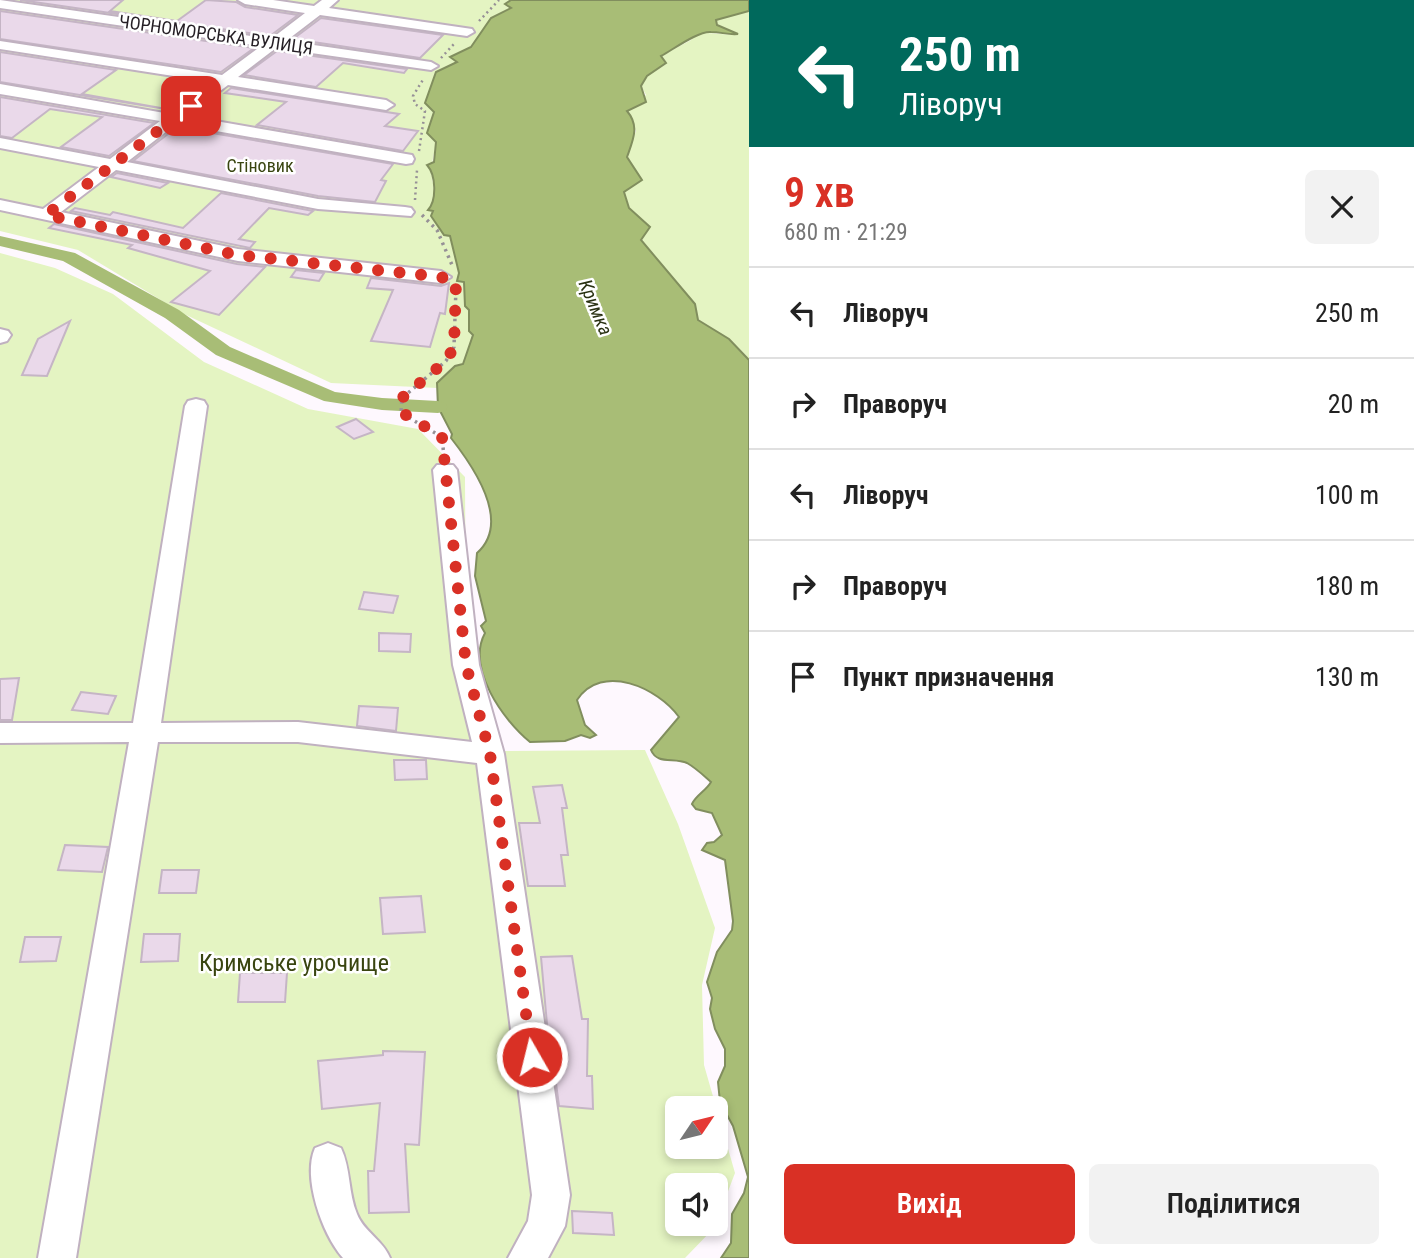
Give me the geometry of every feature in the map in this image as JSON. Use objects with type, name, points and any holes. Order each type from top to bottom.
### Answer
[{"type":"lane","points":[[245,0],[324,5],[467,32]]},
{"type":"lane","name":"ЧОРНОМОРСЬКА ВУЛИЦЯ","points":[[0,4],[431,66]]},
{"type":"lane","points":[[46,215],[324,5]]},
{"type":"lane","points":[[0,45],[386,105]]},
{"type":"lane","points":[[0,89],[406,159]]},
{"type":"lane","points":[[0,143],[318,204],[405,212]]},
{"type":"lane","points":[[0,205],[238,255],[446,279]]},
{"type":"lane","points":[[57,1258],[145,733],[196,406]]},
{"type":"lane","points":[[445,470],[466,665],[490,754],[551,1195],[546,1226],[527,1258]]},
{"type":"lane","points":[[0,733],[298,732],[490,754]]},
{"type":"lane","points":[[328,1160],[336,1214],[354,1246],[371,1258]]},
{"type":"path","points":[[445,470],[442,437],[401,412],[402,398],[446,361],[454,347],[456,282],[446,279],[453,267],[445,242],[428,218],[415,210],[417,161],[425,111],[415,104],[413,96],[431,66],[499,0]]},
{"type":"green space","name":"Стіновик","points":[[0,0],[511,0],[505,4],[512,8],[491,18],[471,47],[451,57],[458,62],[436,72],[425,103],[434,112],[428,132],[436,142],[431,169],[433,211],[450,236],[459,273],[464,282],[465,306],[469,310],[469,331],[473,335],[463,364],[455,366],[437,383],[437,388],[331,383],[184,314],[78,250],[0,231]]},
{"type":"green space","points":[[749,11],[749,360],[729,339],[698,320],[641,239],[649,227],[629,208],[623,191],[642,180],[627,157],[636,131],[627,110],[646,95],[641,86],[647,76],[666,64],[661,56],[691,40],[696,34],[737,34],[716,25],[716,20]]},
{"type":"green space","name":"Кримське урочище","points":[[0,253],[55,268],[113,294],[204,362],[308,409],[418,429],[465,477],[466,665],[497,751],[645,750],[678,824],[715,928],[702,985],[704,1065],[713,1096],[665,1096],[665,1159],[728,1159],[728,1149],[735,1173],[728,1191],[728,1173],[665,1173],[665,1236],[706,1236],[685,1258],[0,1258]]},
{"type":"water","name":"Кримка","points":[[511,0],[749,0],[749,11],[716,20],[717,25],[738,34],[706,32],[693,37],[661,56],[666,63],[647,76],[641,86],[646,102],[627,111],[634,128],[627,157],[642,180],[624,192],[629,208],[650,227],[641,240],[695,304],[698,320],[729,339],[749,360],[749,1258],[721,1258],[731,1243],[732,1214],[744,1193],[748,1177],[728,1117],[728,1096],[719,1096],[718,1082],[725,1066],[725,1049],[715,1029],[710,1009],[712,998],[707,982],[717,952],[732,930],[733,921],[725,860],[702,850],[707,843],[714,842],[722,835],[712,813],[696,809],[692,804],[711,782],[687,763],[657,758],[654,755],[651,750],[679,717],[670,706],[644,689],[615,681],[588,689],[577,700],[585,725],[596,735],[590,738],[581,735],[565,741],[530,742],[499,707],[490,692],[480,662],[480,647],[485,633],[481,626],[486,621],[475,576],[477,553],[487,540],[491,526],[490,510],[478,479],[451,438],[452,434],[438,407],[437,383],[455,366],[463,364],[473,335],[469,331],[469,310],[465,306],[464,282],[457,281],[459,273],[450,236],[444,235],[431,216],[433,211],[428,210],[433,200],[434,188],[427,165],[434,162],[436,142],[427,133],[434,112],[425,103],[436,72],[457,62],[450,57],[471,47],[491,18],[511,8],[505,4]]},
{"type":"building","points":[[20,0],[123,0],[110,11],[177,21],[206,0],[236,2],[245,7],[298,15],[270,36]]},
{"type":"building","points":[[0,11],[254,48],[221,72],[0,39]]},
{"type":"building","points":[[321,18],[443,35],[420,58],[293,39]]},
{"type":"building","points":[[277,51],[407,69],[404,73],[343,63],[316,87],[244,75]]},
{"type":"building","points":[[0,52],[116,70],[82,94],[172,110],[0,82]]},
{"type":"building","points":[[231,88],[399,114],[385,126],[418,131],[403,151],[257,125],[286,102],[225,93]]},
{"type":"building","points":[[0,97],[154,123],[109,156],[61,147],[102,117],[50,109],[12,138],[0,136]]},
{"type":"building","points":[[177,127],[393,164],[381,180],[386,181],[375,202],[318,196],[133,161]]},
{"type":"building","points":[[117,173],[168,183],[160,188],[111,177]]},
{"type":"building","points":[[221,193],[313,211],[308,215],[269,208],[239,239],[255,242],[250,248],[71,211],[75,208],[110,215],[113,212],[183,228]]},
{"type":"building","points":[[54,224],[237,264],[265,267],[219,315],[171,302],[210,271],[128,248],[132,245],[49,228]]},
{"type":"building","points":[[296,270],[324,273],[319,281],[291,277]]},
{"type":"building","points":[[371,278],[441,286],[449,283],[445,314],[440,313],[430,347],[371,341],[393,290],[367,288]]},
{"type":"building","points":[[70,321],[47,376],[22,375],[38,339]]},
{"type":"building","points":[[356,419],[373,432],[354,439],[337,427]]},
{"type":"building","points":[[364,592],[398,596],[393,613],[359,609]]},
{"type":"building","points":[[379,633],[411,634],[410,652],[379,651]]},
{"type":"building","points":[[19,678],[12,720],[0,720],[0,679]]},
{"type":"building","points":[[81,692],[116,696],[108,714],[72,710]]},
{"type":"building","points":[[359,706],[398,708],[396,731],[357,726]]},
{"type":"building","points":[[394,760],[426,760],[427,779],[395,780]]},
{"type":"building","points":[[562,785],[567,808],[562,808],[568,855],[561,855],[565,886],[528,886],[519,823],[540,823],[533,787]]},
{"type":"building","points":[[65,845],[108,847],[102,872],[58,870]]},
{"type":"building","points":[[162,870],[199,870],[196,893],[159,893]]},
{"type":"building","points":[[421,896],[425,932],[383,934],[380,898]]},
{"type":"building","points":[[144,934],[180,934],[178,961],[141,962]]},
{"type":"building","points":[[25,937],[61,937],[56,961],[20,962]]},
{"type":"building","points":[[572,956],[582,1019],[588,1019],[587,1076],[592,1076],[593,1109],[559,1106],[554,1041],[549,1040],[541,957]]},
{"type":"building","points":[[240,973],[287,973],[285,1002],[238,1002]]},
{"type":"building","points":[[383,1051],[425,1052],[419,1145],[405,1144],[409,1212],[369,1213],[368,1171],[374,1171],[380,1103],[322,1109],[318,1061],[383,1055]]},
{"type":"building","points":[[572,1211],[612,1213],[614,1235],[573,1233]]},
{"type":"waterway","points":[[0,241],[69,257],[172,314],[223,351],[331,397],[382,404],[438,407]]},
{"type":"route","points":[[191,106],[46,215],[238,255],[441,277],[456,282],[454,347],[446,361],[402,398],[401,412],[442,437],[466,665],[490,754],[532,1057]]}]
